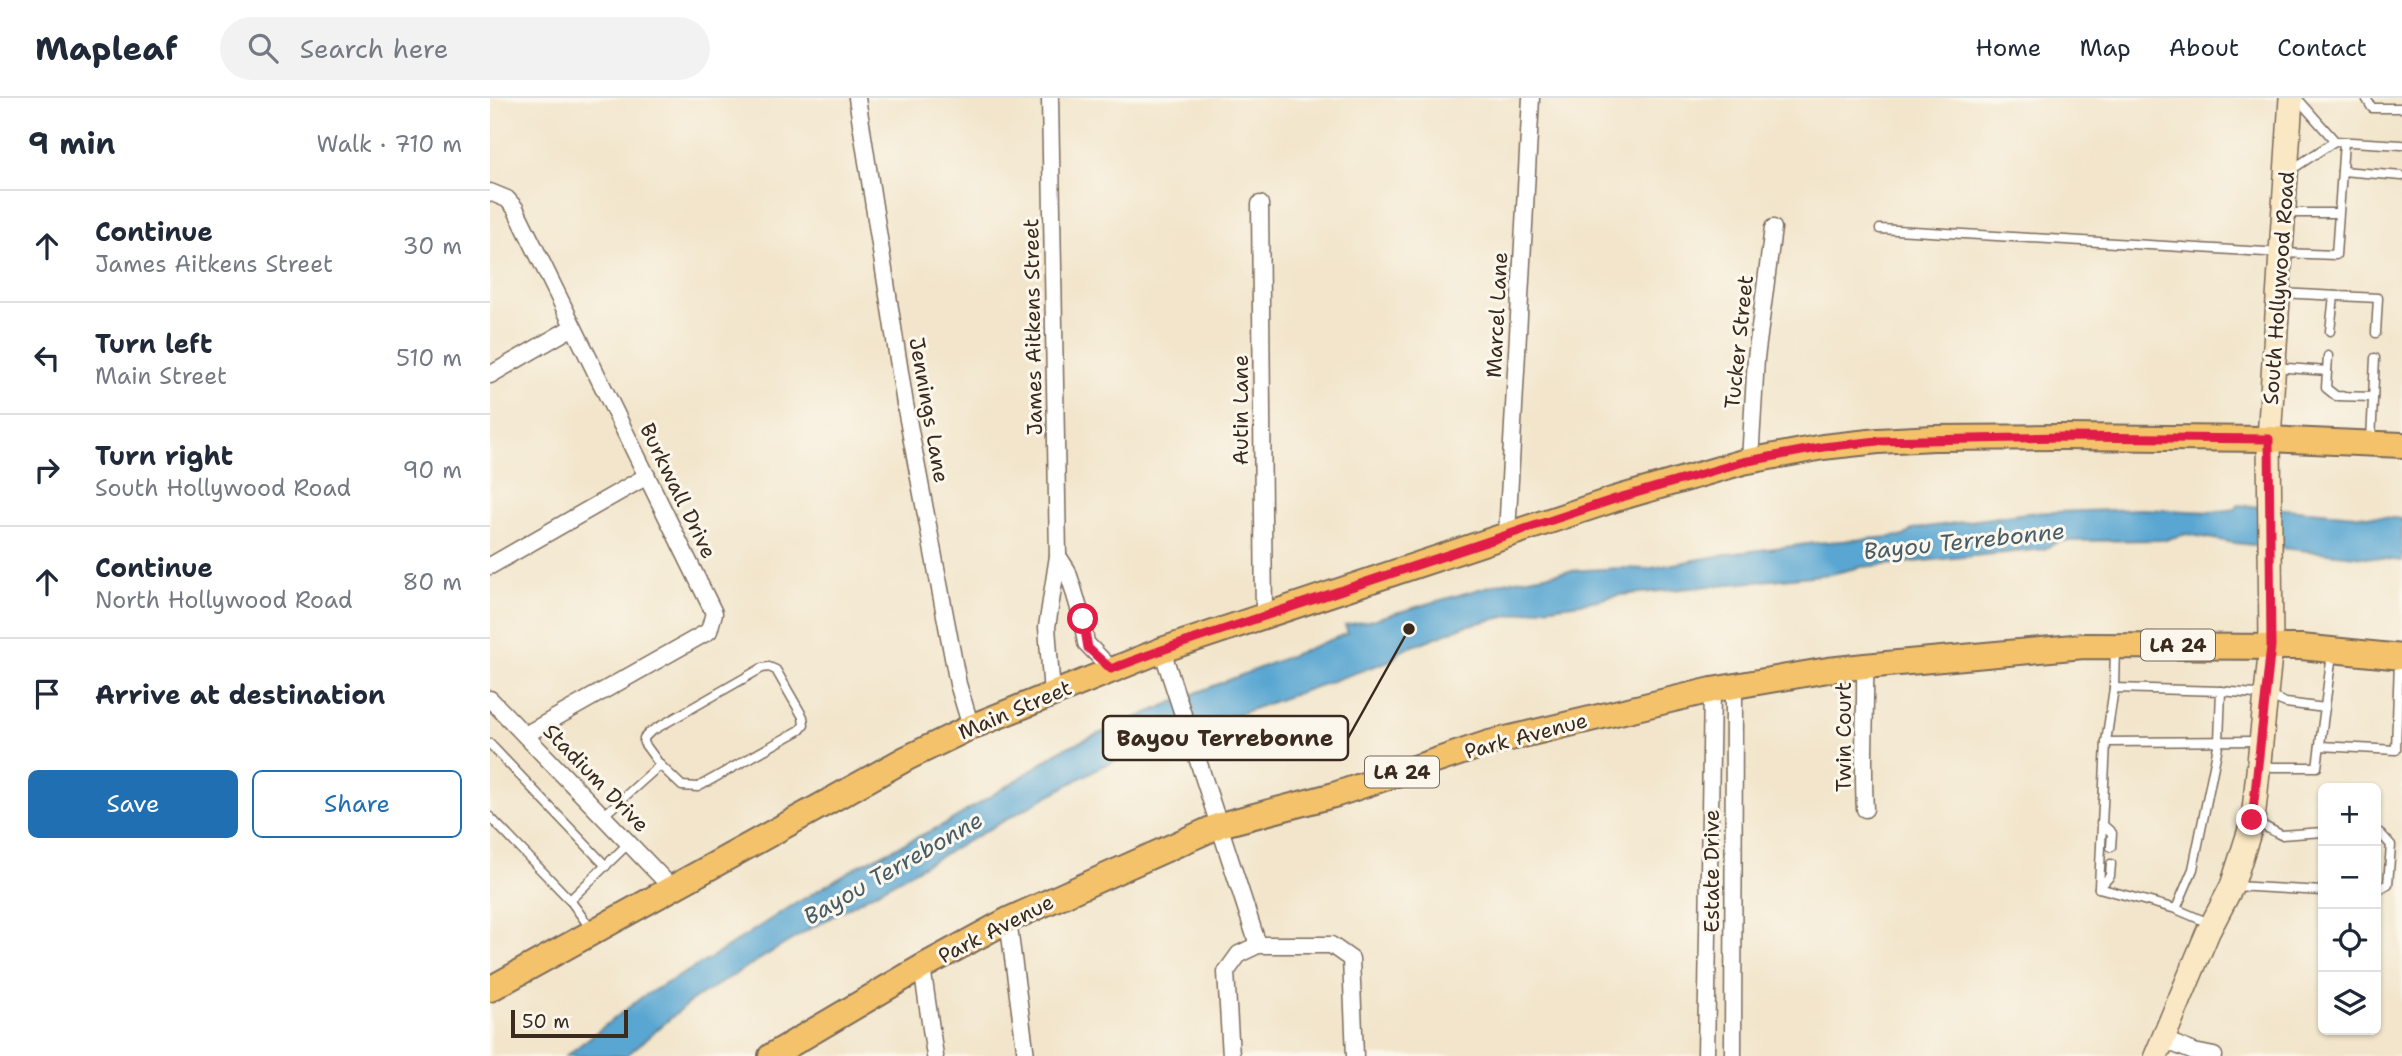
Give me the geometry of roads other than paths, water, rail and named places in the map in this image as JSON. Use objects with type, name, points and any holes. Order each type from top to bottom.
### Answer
[{"type":"main road","name":"South Hollywood Road","points":[[2159,1048],[2212,924],[2232,886],[2252,820],[2271,646],[2269,470],[2275,439],[2274,367],[2291,98]]},
{"type":"main road","name":"Main Street","points":[[490,989],[907,758],[971,727],[1162,650],[1615,499],[1750,461],[1823,447],[1900,440],[2051,437],[2275,439],[2402,445]]},
{"type":"main road","name":"Park Avenue","points":[[771,1056],[1008,920],[1220,825],[1334,795],[1489,743],[1723,688],[1864,666],[2084,646],[2271,646],[2332,650]]},
{"type":"main road","name":"LA 24","points":[[2332,650],[2401,657]]},
{"type":"street","name":"Jennings Lane","points":[[857,98],[905,404],[958,684],[971,727]]},
{"type":"street","name":"James Aitkens Street","points":[[1050,98],[1058,556],[1047,627],[1052,694]]},
{"type":"street","name":"Marcel Lane","points":[[1507,534],[1531,98]]},
{"type":"street","name":"Burkwall Drive","points":[[490,192],[507,199],[515,208],[714,613],[709,631],[525,735]]},
{"type":"street","name":"Autin Lane","points":[[1260,204],[1264,617]]},
{"type":"street","name":"Tucker Street","points":[[1750,461],[1756,358],[1773,228]]},
{"type":"street","points":[[490,375],[573,327]]},
{"type":"street","points":[[490,566],[648,476]]},
{"type":"street","name":"James Aitkens Street","points":[[1058,556],[1067,570],[1083,619],[1086,643],[1111,669]]},
{"type":"street","points":[[1162,650],[1258,945]]},
{"type":"street","name":"Twin Court","points":[[1864,666],[1865,809]]},
{"type":"street","name":"Estate Drive","points":[[1706,1056],[1723,688]]},
{"type":"street","name":"Estate Drive","points":[[1723,688],[1733,1056]]},
{"type":"street","name":"Stadium Drive","points":[[490,699],[671,887]]},
{"type":"street","points":[[1008,920],[1026,1056]]},
{"type":"street","points":[[1231,1056],[1226,972],[1239,954],[1258,945],[1331,946],[1351,959],[1355,1056]]},
{"type":"street","points":[[922,967],[935,1056]]},
{"type":"street","points":[[2159,1048],[2214,1056]]},
{"type":"lane","points":[[1880,229],[2336,255],[2342,171],[2340,142],[2297,98]]},
{"type":"lane","points":[[2366,98],[2372,107],[2402,108]]},
{"type":"lane","points":[[2287,173],[2340,142],[2402,145]]},
{"type":"lane","points":[[2342,171],[2402,176]]},
{"type":"lane","points":[[2284,213],[2339,213]]},
{"type":"lane","points":[[2279,293],[2378,298],[2376,333]]},
{"type":"lane","points":[[2330,331],[2334,296]]},
{"type":"lane","points":[[2328,356],[2326,388],[2336,396],[2373,397]]},
{"type":"lane","points":[[2371,444],[2375,358]]},
{"type":"lane","points":[[2274,367],[2327,371]]},
{"type":"lane","points":[[2099,888],[2106,742],[2114,688],[2116,646]]},
{"type":"lane","points":[[2259,767],[2318,767],[2332,650]]},
{"type":"lane","points":[[2320,746],[2396,750],[2401,657]]},
{"type":"lane","points":[[762,668],[776,670],[803,717],[804,725],[800,730],[698,787],[682,786],[660,765],[644,743],[644,738],[650,732],[762,668]]},
{"type":"lane","points":[[2114,688],[2266,695],[2286,703],[2325,708]]},
{"type":"lane","points":[[2176,909],[2193,869],[2219,741],[2221,691]]},
{"type":"lane","points":[[2106,742],[2262,741]]},
{"type":"lane","points":[[490,744],[606,866]]},
{"type":"lane","points":[[603,816],[660,765]]},
{"type":"lane","points":[[490,817],[570,900],[593,932]]},
{"type":"lane","points":[[2252,820],[2281,835],[2318,832]]},
{"type":"lane","points":[[2101,822],[2112,833],[2111,847]]},
{"type":"lane","points":[[2381,835],[2391,845],[2388,884],[2381,888]]},
{"type":"lane","points":[[570,900],[629,843]]},
{"type":"lane","points":[[2099,888],[2110,876],[2111,864]]},
{"type":"lane","points":[[2232,886],[2318,891]]},
{"type":"lane","points":[[2099,888],[2176,909],[2212,924]]},
{"type":"water","points":[[2238,505],[2402,519],[2402,561],[2235,543],[2187,534],[2163,540],[2059,541],[2044,549],[1620,595],[1544,608],[1465,626],[1400,651],[1392,660],[1210,724],[1102,766],[808,930],[691,1001],[626,1056],[566,1056],[642,997],[711,958],[860,865],[945,824],[1063,749],[1348,633],[1345,625],[1368,621],[1504,582],[1569,571],[1647,569],[1728,554],[1904,536],[1913,529],[2027,513],[2141,509],[2212,512],[2236,509]]},
{"type":"place","name":"Bayou Terrebonne","points":[[1409,629]]}]
